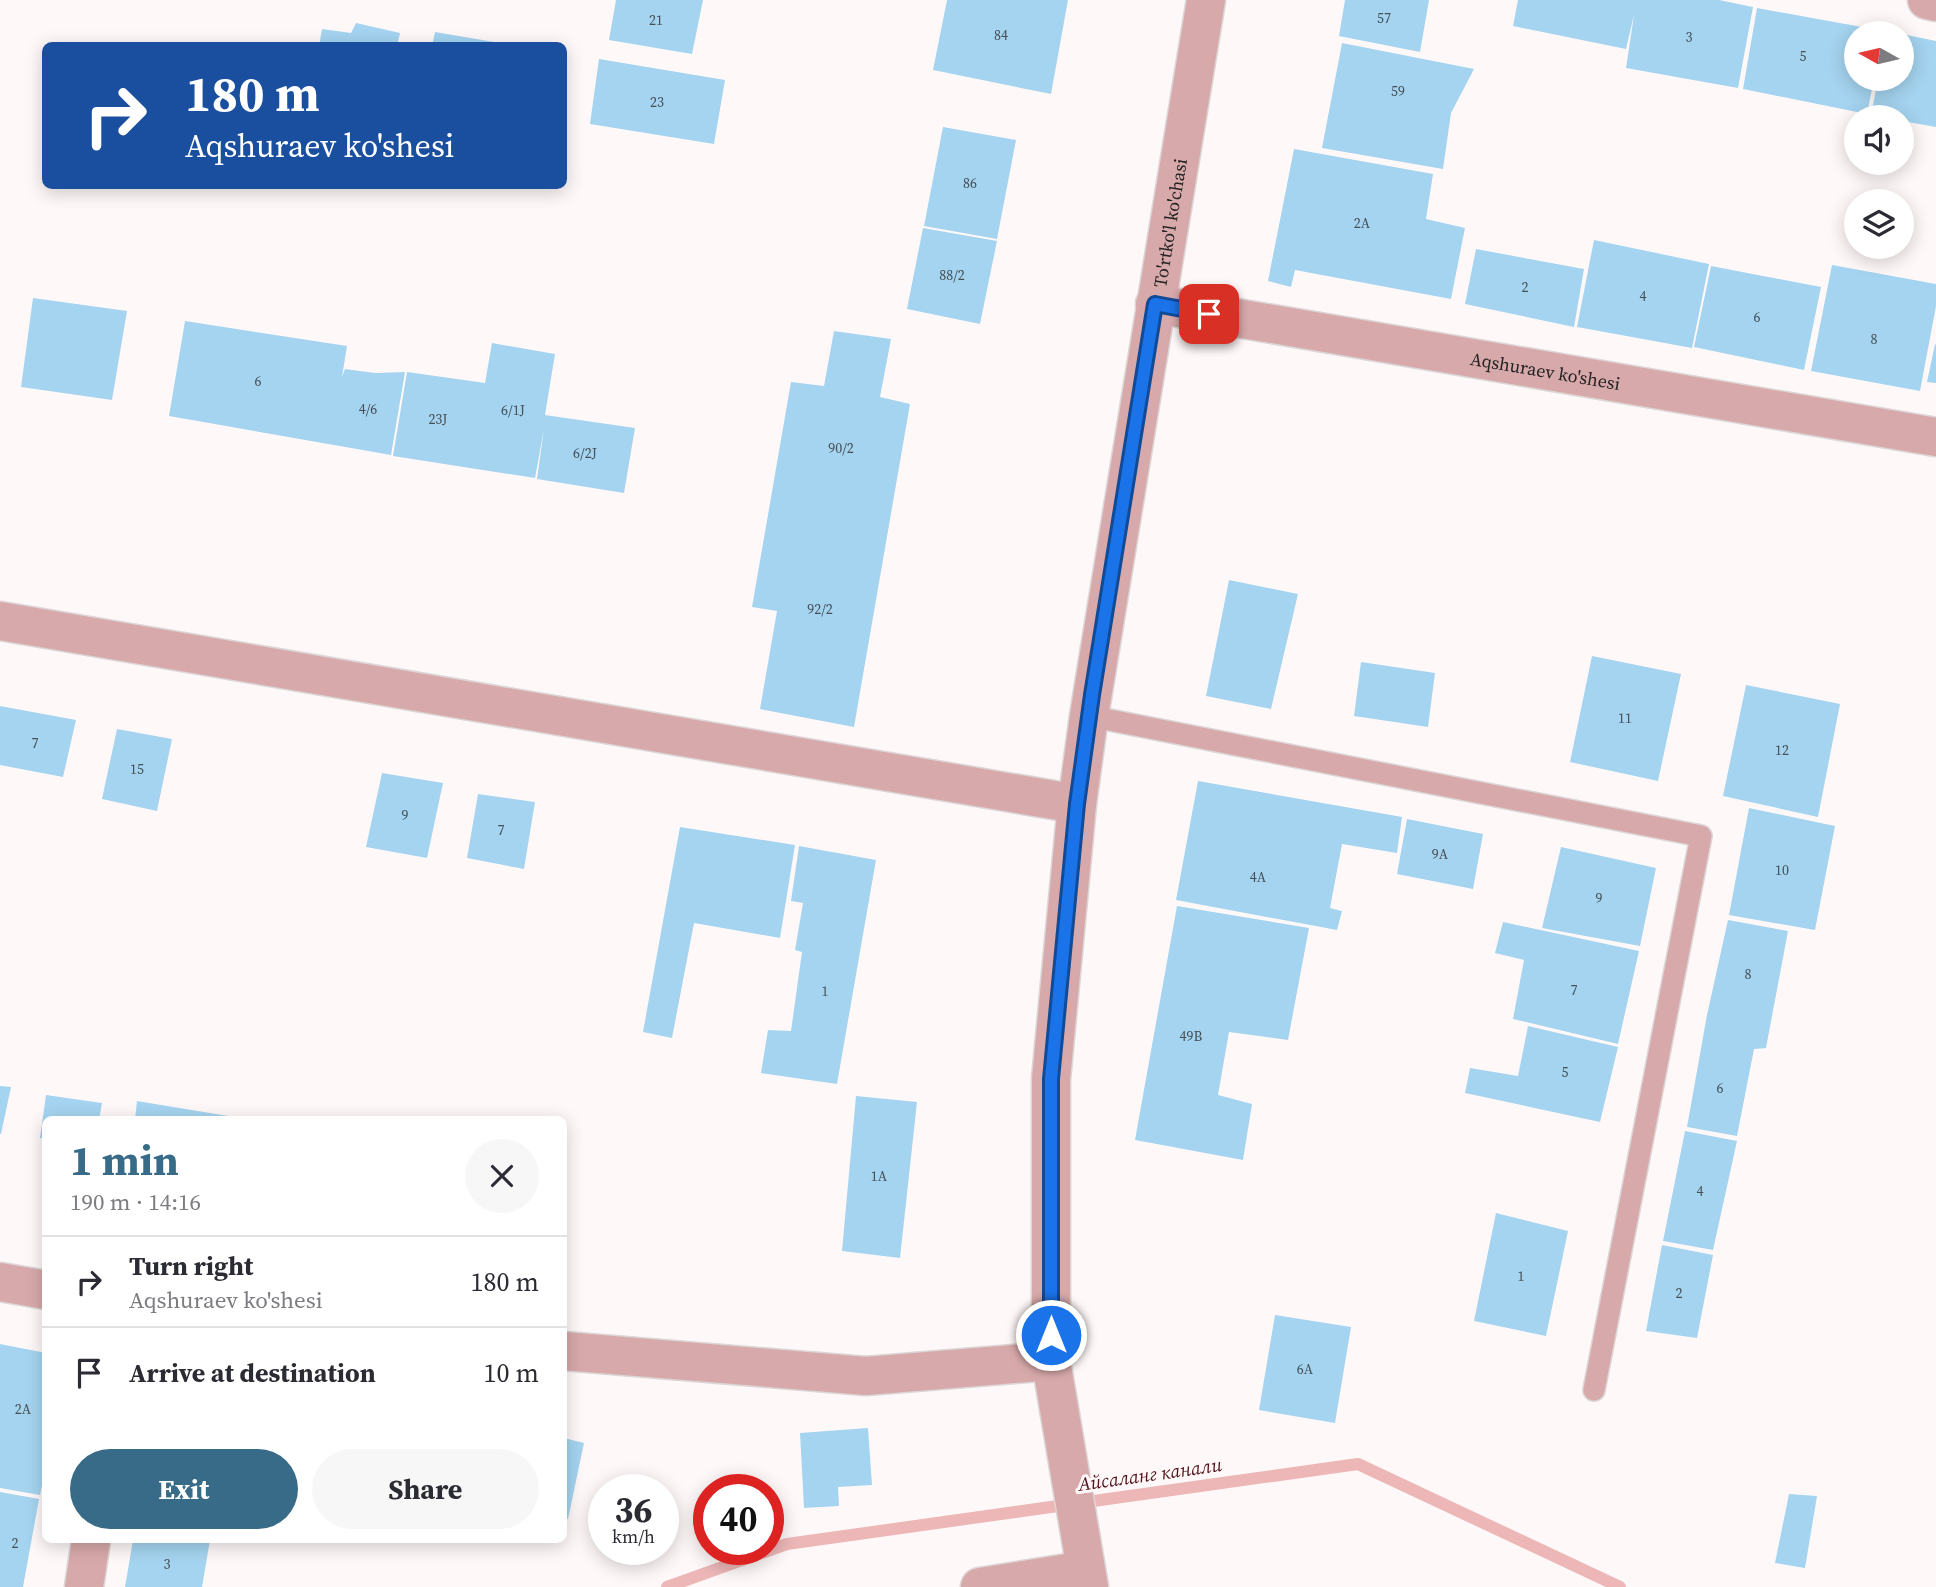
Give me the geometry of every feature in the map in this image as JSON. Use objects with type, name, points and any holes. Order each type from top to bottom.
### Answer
[{"type":"street","name":"To'rtko'l ko'chasi","points":[[1087,1579],[1051,1361],[1051,1079],[1077,804],[1089,716],[1206,0]]},
{"type":"street","points":[[1927,0],[1936,2]]},
{"type":"street","name":"Aqshuraev ko'shesi","points":[[1155,304],[1936,437]]},
{"type":"street","points":[[0,621],[1077,804]]},
{"type":"street","points":[[0,1282],[42,1289]]},
{"type":"street","points":[[567,1351],[866,1376],[1051,1361]]},
{"type":"street","points":[[84,1587],[91,1543]]},
{"type":"street","points":[[980,1587],[1087,1579]]},
{"type":"lane","points":[[1089,716],[1701,836],[1594,1390]]},
{"type":"building","points":[[616,0],[703,0],[692,54],[609,40]]},
{"type":"building","points":[[947,0],[1068,0],[1051,94],[933,70]]},
{"type":"building","points":[[1345,0],[1429,0],[1420,52],[1339,36]]},
{"type":"building","points":[[1518,0],[1719,0],[1753,7],[1738,88],[1626,68],[1634,15],[1626,49],[1513,26]]},
{"type":"building","points":[[1757,8],[1844,24],[1844,91],[1872,91],[1869,105],[1844,105],[1844,109],[1743,89]]},
{"type":"building","points":[[356,23],[400,33],[398,42],[320,42],[322,29],[351,33]]},
{"type":"building","points":[[435,32],[494,42],[433,42]]},
{"type":"building","points":[[1914,36],[1936,41],[1936,127],[1914,123],[1914,105],[1873,105],[1876,91],[1914,91]]},
{"type":"building","points":[[1342,43],[1474,69],[1451,113],[1443,169],[1322,148]]},
{"type":"building","points":[[599,59],[725,80],[714,144],[590,124]]},
{"type":"building","points":[[943,127],[1016,140],[997,239],[924,226]]},
{"type":"building","points":[[1294,149],[1433,174],[1426,219],[1465,228],[1451,299],[1295,270],[1291,287],[1268,281]]},
{"type":"building","points":[[923,228],[997,241],[980,324],[907,309]]},
{"type":"building","points":[[1594,240],[1709,264],[1692,348],[1577,327]]},
{"type":"building","points":[[1476,249],[1584,269],[1574,327],[1465,304]]},
{"type":"building","points":[[1832,265],[1936,284],[1936,306],[1920,391],[1811,371]]},
{"type":"building","points":[[1711,266],[1821,287],[1804,370],[1694,347]]},
{"type":"building","points":[[33,298],[127,311],[112,400],[21,387]]},
{"type":"building","points":[[185,321],[347,346],[342,377],[345,369],[375,373],[405,372],[391,455],[169,416]]},
{"type":"building","points":[[834,331],[891,339],[880,397],[910,404],[854,727],[760,709],[777,611],[752,607],[791,382],[824,386]]},
{"type":"building","points":[[492,343],[555,354],[545,415],[635,428],[624,493],[537,479],[544,429],[535,478],[393,456],[407,372],[485,383]]},
{"type":"building","points":[[1936,345],[1936,383],[1927,382]]},
{"type":"building","points":[[1229,580],[1298,594],[1271,709],[1206,696]]},
{"type":"building","points":[[1592,656],[1681,674],[1658,781],[1570,762]]},
{"type":"building","points":[[1361,662],[1435,673],[1428,727],[1354,716]]},
{"type":"building","points":[[1746,685],[1840,704],[1818,817],[1723,796]]},
{"type":"building","points":[[0,706],[76,720],[63,777],[0,765]]},
{"type":"building","points":[[117,729],[172,739],[157,811],[102,799]]},
{"type":"building","points":[[382,773],[443,783],[427,858],[366,847]]},
{"type":"building","points":[[1198,781],[1402,817],[1397,853],[1342,844],[1330,908],[1342,911],[1337,930],[1176,900]]},
{"type":"building","points":[[478,794],[535,802],[524,869],[467,858]]},
{"type":"building","points":[[1749,808],[1835,826],[1815,930],[1729,915]]},
{"type":"building","points":[[1407,819],[1483,834],[1473,889],[1397,874]]},
{"type":"building","points":[[680,827],[795,845],[780,938],[694,923],[672,1038],[643,1032]]},
{"type":"building","points":[[799,846],[876,860],[837,1084],[761,1073],[768,1030],[791,1031],[802,952],[795,950],[803,903],[791,901]]},
{"type":"building","points":[[1561,847],[1656,868],[1640,946],[1542,928]]},
{"type":"building","points":[[1177,906],[1309,928],[1288,1040],[1229,1032],[1218,1095],[1252,1104],[1243,1160],[1135,1140]]},
{"type":"building","points":[[1728,920],[1788,931],[1766,1048],[1754,1049],[1737,1136],[1687,1127],[1707,1015]]},
{"type":"building","points":[[1503,922],[1639,951],[1618,1044],[1513,1019],[1524,960],[1495,953]]},
{"type":"building","points":[[1528,1026],[1618,1047],[1600,1122],[1465,1093],[1470,1068],[1518,1076]]},
{"type":"building","points":[[0,1086],[11,1087],[1,1134],[0,1134]]},
{"type":"building","points":[[46,1095],[102,1103],[100,1116],[43,1116]]},
{"type":"building","points":[[856,1096],[917,1102],[900,1258],[842,1251]]},
{"type":"building","points":[[137,1101],[228,1116],[135,1116]]},
{"type":"building","points":[[1685,1131],[1737,1141],[1713,1250],[1663,1241]]},
{"type":"building","points":[[1496,1213],[1568,1231],[1546,1336],[1474,1321]]},
{"type":"building","points":[[1662,1245],[1713,1255],[1697,1338],[1646,1331]]},
{"type":"building","points":[[1275,1315],[1351,1327],[1335,1423],[1259,1410]]},
{"type":"building","points":[[0,1344],[42,1352],[42,1485],[40,1495],[0,1488]]},
{"type":"building","points":[[868,1428],[872,1485],[838,1487],[839,1506],[804,1508],[800,1433]]},
{"type":"building","points":[[567,1439],[584,1443],[567,1519]]},
{"type":"building","points":[[0,1492],[39,1499],[23,1587],[0,1587]]},
{"type":"building","points":[[1789,1494],[1817,1496],[1805,1568],[1775,1563]]},
{"type":"building","points":[[132,1543],[209,1543],[202,1587],[125,1587]]},
{"type":"waterway","name":"Айсаланг канали","points":[[667,1587],[787,1544],[1358,1464],[1620,1587]]},
{"type":"route","points":[[1051,1335],[1051,1079],[1077,804],[1089,716],[1155,304],[1209,314]]}]
